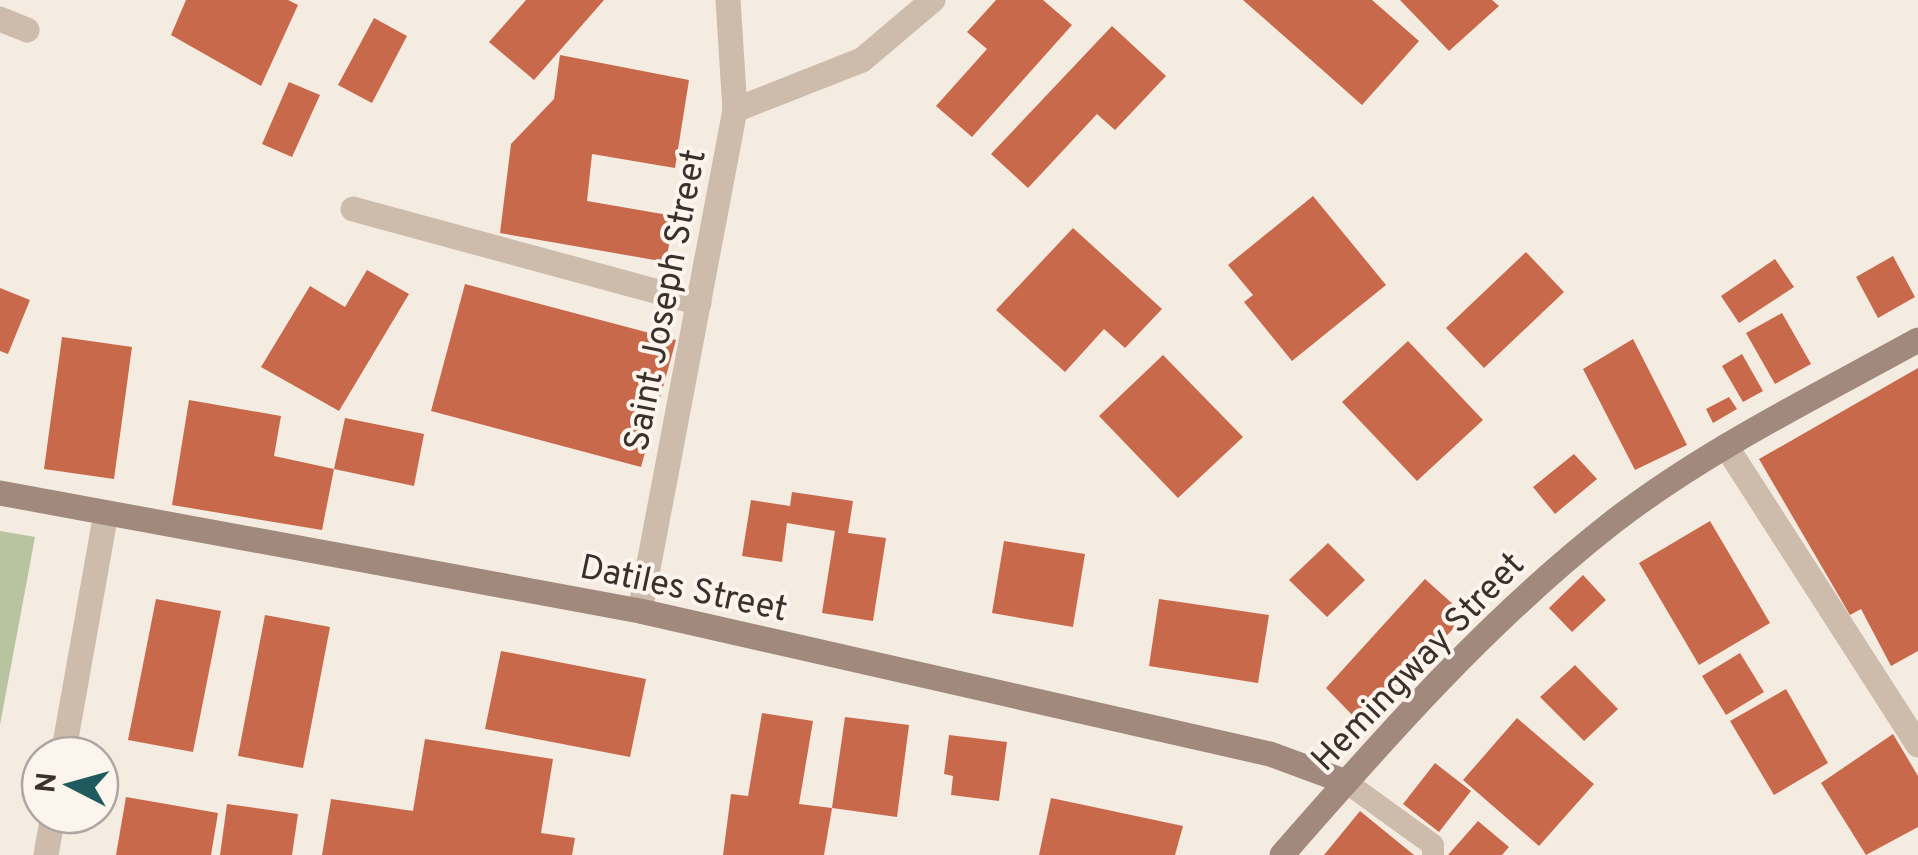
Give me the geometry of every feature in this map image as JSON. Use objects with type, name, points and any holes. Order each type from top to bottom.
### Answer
[{"type":"main road","name":"Hemingway Street","points":[[1282,855],[1514,603],[1616,520],[1726,446],[1918,340]]},
{"type":"main road","name":"Datiles Street","points":[[0,493],[640,611],[1270,754],[1346,782]]},
{"type":"street","name":"Saint Joseph Street","points":[[640,611],[735,110],[728,0]]},
{"type":"street","points":[[735,110],[862,60],[933,0]]},
{"type":"street","points":[[0,19],[27,30]]},
{"type":"street","points":[[353,209],[699,303]]},
{"type":"street","points":[[1726,446],[1918,744]]},
{"type":"street","points":[[67,735],[106,512]]},
{"type":"lane","points":[[1346,782],[1433,845],[1434,855]]},
{"type":"green space","points":[[0,531],[35,537],[0,725]]},
{"type":"building","points":[[186,0],[288,0],[298,5],[261,86],[171,35]]},
{"type":"building","points":[[526,0],[604,0],[534,80],[489,42]]},
{"type":"building","points":[[996,0],[1043,0],[1072,25],[972,137],[936,106],[987,49],[967,32]]},
{"type":"building","points":[[1243,0],[1372,0],[1419,41],[1362,105]]},
{"type":"building","points":[[1400,0],[1492,0],[1499,6],[1449,51]]},
{"type":"building","points":[[374,18],[407,36],[372,103],[338,85]]},
{"type":"building","points":[[1112,26],[1166,76],[1115,130],[1097,114],[1028,188],[991,154]]},
{"type":"building","points":[[560,55],[689,80],[675,168],[592,154],[587,201],[674,216],[666,262],[500,233],[511,144],[554,99]]},
{"type":"building","points":[[289,82],[320,95],[292,157],[262,144]]},
{"type":"building","points":[[1313,196],[1386,285],[1292,361],[1244,302],[1253,295],[1228,265]]},
{"type":"building","points":[[1073,228],[1162,309],[1125,348],[1104,329],[1065,372],[996,310]]},
{"type":"building","points":[[1526,252],[1564,292],[1484,368],[1446,328]]},
{"type":"building","points":[[1893,256],[1915,297],[1878,318],[1856,277]]},
{"type":"building","points":[[1775,259],[1794,287],[1739,323],[1721,296]]},
{"type":"building","points":[[367,270],[409,294],[339,411],[261,367],[310,286],[345,307]]},
{"type":"building","points":[[465,284],[676,340],[641,467],[431,411]]},
{"type":"building","points":[[0,288],[30,300],[8,354],[0,351]]},
{"type":"building","points":[[1782,313],[1811,364],[1775,384],[1746,333]]},
{"type":"building","points":[[62,337],[132,347],[114,479],[44,469]]},
{"type":"building","points":[[1633,339],[1687,445],[1635,470],[1583,369]]},
{"type":"building","points":[[1408,341],[1483,420],[1417,481],[1342,402]]},
{"type":"building","points":[[1742,354],[1763,391],[1743,402],[1722,366]]},
{"type":"building","points":[[1163,355],[1243,437],[1178,498],[1099,416]]},
{"type":"building","points":[[1918,368],[1918,651],[1891,666],[1861,609],[1850,615],[1759,459]]},
{"type":"building","points":[[1729,397],[1737,409],[1713,423],[1706,409]]},
{"type":"building","points":[[189,400],[281,416],[274,456],[334,469],[322,530],[172,505]]},
{"type":"building","points":[[345,418],[424,434],[414,486],[334,469]]},
{"type":"building","points":[[1574,454],[1597,479],[1555,514],[1533,487]]},
{"type":"building","points":[[792,492],[853,501],[848,533],[886,538],[873,621],[822,613],[835,531],[787,523],[782,562],[742,556],[751,500],[790,506]]},
{"type":"building","points":[[1710,521],[1770,623],[1699,665],[1639,563]]},
{"type":"building","points":[[1004,541],[1085,554],[1073,627],[992,613]]},
{"type":"building","points":[[1328,543],[1365,580],[1327,617],[1289,580]]},
{"type":"building","points":[[1583,575],[1606,600],[1572,632],[1549,608]]},
{"type":"building","points":[[1425,579],[1466,616],[1360,723],[1326,688]]},
{"type":"building","points":[[156,599],[221,611],[193,752],[128,740]]},
{"type":"building","points":[[1159,599],[1269,615],[1258,683],[1149,666]]},
{"type":"building","points":[[265,615],[330,627],[303,768],[238,756]]},
{"type":"building","points":[[501,651],[646,679],[630,757],[485,729]]},
{"type":"building","points":[[1740,653],[1764,692],[1726,715],[1702,676]]},
{"type":"building","points":[[1575,665],[1618,709],[1584,741],[1540,697]]},
{"type":"building","points":[[1786,689],[1828,763],[1774,795],[1730,721]]},
{"type":"building","points":[[762,713],[813,721],[799,804],[832,808],[824,855],[723,855],[731,794],[748,796]]},
{"type":"building","points":[[845,717],[909,725],[897,817],[832,808]]},
{"type":"building","points":[[1517,718],[1594,784],[1539,846],[1463,780]]},
{"type":"building","points":[[1893,734],[1918,776],[1918,827],[1866,855],[1821,783]]},
{"type":"building","points":[[949,735],[1007,742],[999,801],[951,795],[953,776],[944,774]]},
{"type":"building","points":[[425,739],[553,759],[541,833],[575,838],[572,855],[322,855],[331,799],[413,811]]},
{"type":"building","points":[[1435,763],[1471,791],[1439,832],[1403,804]]},
{"type":"building","points":[[126,797],[218,813],[211,855],[116,855]]},
{"type":"building","points":[[1051,798],[1183,826],[1175,855],[1039,855]]},
{"type":"building","points":[[227,804],[298,814],[292,855],[220,855]]},
{"type":"building","points":[[1360,811],[1414,855],[1324,855]]},
{"type":"building","points":[[1478,821],[1509,847],[1502,855],[1448,855]]}]
